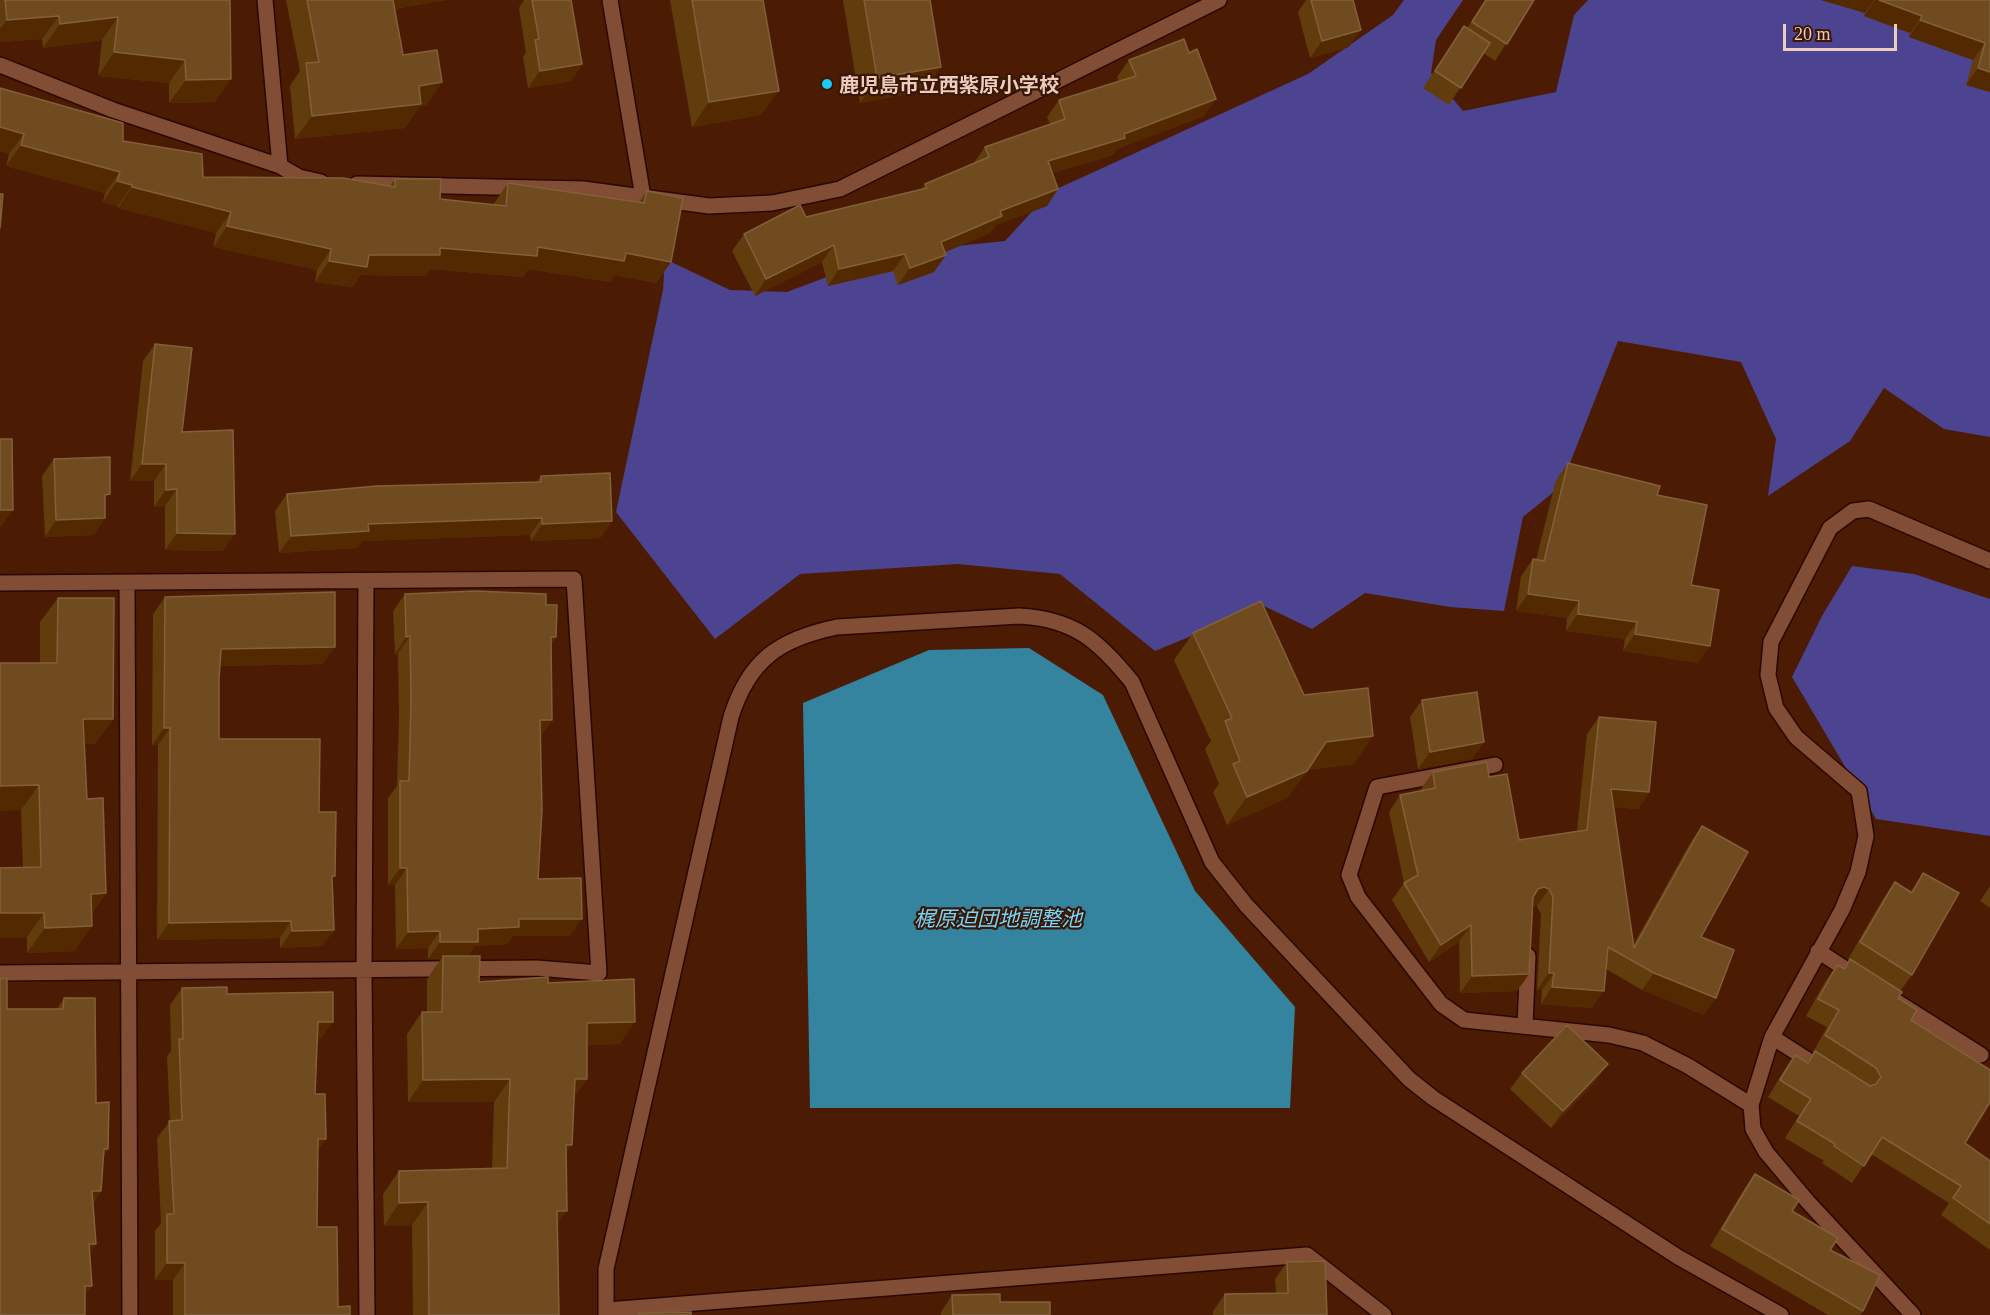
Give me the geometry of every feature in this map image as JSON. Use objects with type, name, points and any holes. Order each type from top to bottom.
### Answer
[{"type":"street","points":[[265,0],[280,166]]},
{"type":"street","points":[[610,0],[643,197]]},
{"type":"street","points":[[0,65],[113,110],[280,166],[299,177],[340,183],[583,189],[709,206],[762,204],[840,189],[1219,0]]},
{"type":"street","points":[[1913,1315],[1808,1202],[1767,1152],[1754,1129],[1751,1105],[1772,1037],[1842,910],[1858,872],[1866,836],[1859,792],[1796,737],[1776,708],[1768,675],[1771,642],[1830,528],[1853,511],[1869,509],[1990,561]]},
{"type":"street","points":[[0,583],[127,584],[574,579],[599,972],[536,968],[0,973]]},
{"type":"street","points":[[366,581],[364,970],[367,1315]]},
{"type":"street","points":[[127,584],[130,1315]]},
{"type":"street","points":[[1384,1315],[1307,1255],[606,1313],[606,1269],[731,717],[740,688],[751,671],[792,639],[837,627],[1019,616],[1046,618],[1067,624],[1112,657],[1132,682],[1212,862],[1245,904],[1409,1079],[1432,1098],[1678,1257],[1781,1315]]},
{"type":"street","points":[[1496,765],[1377,787],[1349,874],[1358,897],[1441,1004],[1464,1020],[1610,1035],[1643,1043],[1688,1066],[1751,1105]]},
{"type":"street","points":[[1525,1025],[1529,936]]},
{"type":"street","points":[[1818,951],[1981,1055]]},
{"type":"street","points":[[1772,1037],[1840,1081]]},
{"type":"shaded area","points":[[1404,0],[1463,0],[1436,40],[1431,73],[1463,111],[1556,92],[1574,15],[1588,0],[1912,0],[1990,45],[1990,437],[1944,429],[1884,388],[1850,441],[1768,496],[1776,439],[1741,362],[1618,341],[1561,486],[1523,517],[1504,611],[1450,607],[1365,593],[1312,629],[1264,606],[1155,651],[1060,574],[958,564],[800,574],[715,639],[616,512],[663,290],[665,259],[730,290],[787,292],[890,253],[1005,241],[1050,192],[1308,74],[1393,15]]},
{"type":"shaded area","points":[[1852,566],[1914,574],[1990,599],[1990,836],[1876,819],[1792,677],[1822,616]]},
{"type":"water","name":"梶原迫団地調整池","points":[[1029,648],[1103,695],[1195,891],[1295,1007],[1290,1108],[810,1108],[803,703],[929,650]]},
{"type":"building","points":[[5,0],[230,0],[231,79],[186,80],[185,60],[114,52],[118,17],[60,24],[59,16],[7,20]]},
{"type":"building","points":[[307,0],[393,0],[403,55],[437,50],[442,82],[419,86],[421,104],[312,116],[306,63],[319,62]]},
{"type":"building","points":[[532,0],[571,0],[582,64],[540,71],[535,40],[539,39]]},
{"type":"building","points":[[692,0],[763,0],[779,91],[709,102]]},
{"type":"building","points":[[864,0],[930,0],[941,67],[877,78]]},
{"type":"building","points":[[1311,0],[1353,0],[1361,30],[1322,41]]},
{"type":"building","points":[[1486,0],[1534,0],[1507,44],[1472,22]]},
{"type":"building","points":[[1879,0],[1990,0],[1990,72],[1978,68],[1985,43],[1920,20],[1922,16]]},
{"type":"building","points":[[1464,26],[1490,43],[1461,88],[1435,71]]},
{"type":"building","points":[[1184,39],[1189,53],[1197,49],[1216,99],[1124,134],[1125,138],[1048,161],[1058,189],[1000,211],[1002,216],[941,242],[946,255],[910,268],[905,254],[839,269],[834,245],[766,279],[744,234],[800,205],[806,217],[927,188],[925,184],[989,157],[985,147],[1065,119],[1059,100],[1136,76],[1129,60]]},
{"type":"building","points":[[0,88],[123,123],[123,141],[202,154],[203,177],[343,178],[395,187],[395,179],[441,179],[440,199],[506,206],[508,183],[644,203],[647,191],[683,198],[671,262],[626,253],[624,261],[538,247],[537,256],[440,248],[440,255],[369,255],[367,267],[329,261],[331,249],[227,226],[231,212],[132,187],[132,185],[117,181],[120,172],[21,145],[24,134],[0,127]]},
{"type":"building","points":[[0,194],[3,194],[0,228]]},
{"type":"building","points":[[155,344],[192,348],[182,432],[233,430],[235,534],[177,533],[177,489],[166,490],[166,464],[142,464]]},
{"type":"building","points":[[0,439],[12,439],[13,510],[0,510]]},
{"type":"building","points":[[110,457],[110,494],[105,495],[105,518],[56,520],[54,459]]},
{"type":"building","points":[[1568,463],[1660,486],[1657,495],[1707,505],[1691,585],[1719,590],[1710,646],[1635,634],[1637,622],[1578,614],[1579,601],[1528,594],[1533,559],[1544,561]]},
{"type":"building","points":[[610,473],[612,521],[542,524],[542,518],[368,524],[369,531],[291,536],[287,494],[377,486],[541,482],[541,476]]},
{"type":"building","points":[[475,591],[546,594],[546,605],[557,605],[556,637],[551,637],[552,720],[540,720],[542,810],[538,879],[581,878],[582,919],[519,919],[519,927],[478,929],[478,942],[440,942],[440,931],[408,932],[407,868],[400,868],[400,781],[409,781],[411,700],[410,636],[406,637],[405,594]]},
{"type":"building","points":[[335,592],[335,647],[221,649],[219,679],[219,739],[320,739],[319,812],[336,812],[335,876],[332,876],[334,930],[292,931],[291,921],[169,923],[170,728],[164,728],[165,597]]},
{"type":"building","points":[[58,598],[114,598],[113,719],[83,719],[87,799],[103,798],[106,893],[91,894],[92,926],[45,928],[44,913],[0,913],[0,868],[41,867],[39,785],[0,786],[0,663],[57,663]]},
{"type":"building","points":[[1261,601],[1304,695],[1368,688],[1373,736],[1326,742],[1307,771],[1247,797],[1233,764],[1240,761],[1225,721],[1232,718],[1193,633]]},
{"type":"building","points":[[1477,692],[1484,742],[1430,752],[1422,700]]},
{"type":"building","points":[[1599,717],[1656,722],[1649,792],[1611,789],[1634,948],[1702,826],[1748,852],[1701,937],[1734,950],[1716,998],[1654,973],[1608,947],[1604,991],[1552,987],[1554,973],[1549,973],[1553,897],[1549,889],[1544,887],[1538,889],[1533,897],[1529,974],[1472,976],[1471,925],[1441,945],[1404,883],[1418,875],[1400,795],[1435,788],[1433,772],[1487,762],[1489,777],[1507,774],[1519,840],[1587,830]]},
{"type":"building","points":[[1923,873],[1959,893],[1912,975],[1860,942],[1895,882],[1912,893]]},
{"type":"building","points":[[443,956],[480,956],[479,982],[548,977],[548,983],[634,979],[635,1022],[587,1023],[587,1079],[575,1079],[572,1145],[566,1145],[567,1211],[557,1211],[559,1315],[429,1315],[428,1202],[399,1203],[399,1171],[507,1168],[510,1079],[423,1080],[422,1012],[442,1012]]},
{"type":"building","points":[[1850,959],[1902,992],[1898,998],[1917,1010],[1911,1020],[1990,1070],[1990,1102],[1965,1143],[1990,1161],[1990,1224],[1953,1198],[1961,1186],[1882,1137],[1864,1166],[1834,1146],[1835,1144],[1797,1121],[1811,1099],[1780,1080],[1795,1055],[1808,1063],[1815,1051],[1870,1086],[1876,1084],[1881,1077],[1876,1068],[1825,1035],[1839,1010],[1818,999],[1837,965],[1845,969]]},
{"type":"building","points":[[7,978],[7,1009],[63,1009],[64,998],[95,998],[96,1103],[109,1102],[108,1149],[104,1149],[101,1191],[92,1191],[96,1244],[89,1244],[92,1286],[85,1286],[85,1315],[0,1315],[0,979]]},
{"type":"building","points":[[227,987],[227,994],[333,992],[333,1022],[318,1022],[315,1094],[325,1094],[326,1139],[318,1139],[317,1227],[337,1227],[338,1307],[350,1306],[350,1315],[185,1315],[185,1263],[167,1263],[167,1214],[174,1214],[169,1121],[182,1120],[179,1039],[183,1039],[182,988]]},
{"type":"building","points":[[1567,1025],[1608,1064],[1563,1111],[1522,1073]]},
{"type":"building","points":[[1755,1174],[1799,1200],[1792,1211],[1838,1238],[1830,1250],[1880,1275],[1863,1311],[1722,1229]]},
{"type":"building","points":[[1325,1261],[1327,1315],[1225,1315],[1225,1294],[1288,1293],[1287,1262]]},
{"type":"building","points":[[1000,1294],[1000,1302],[1050,1302],[1050,1315],[953,1315],[952,1295]]},
{"type":"building","points":[[691,1312],[691,1315],[639,1315],[639,1313]]},
{"type":"place","name":"鹿児島市立西紫原小学校","points":[[827,84]]}]
